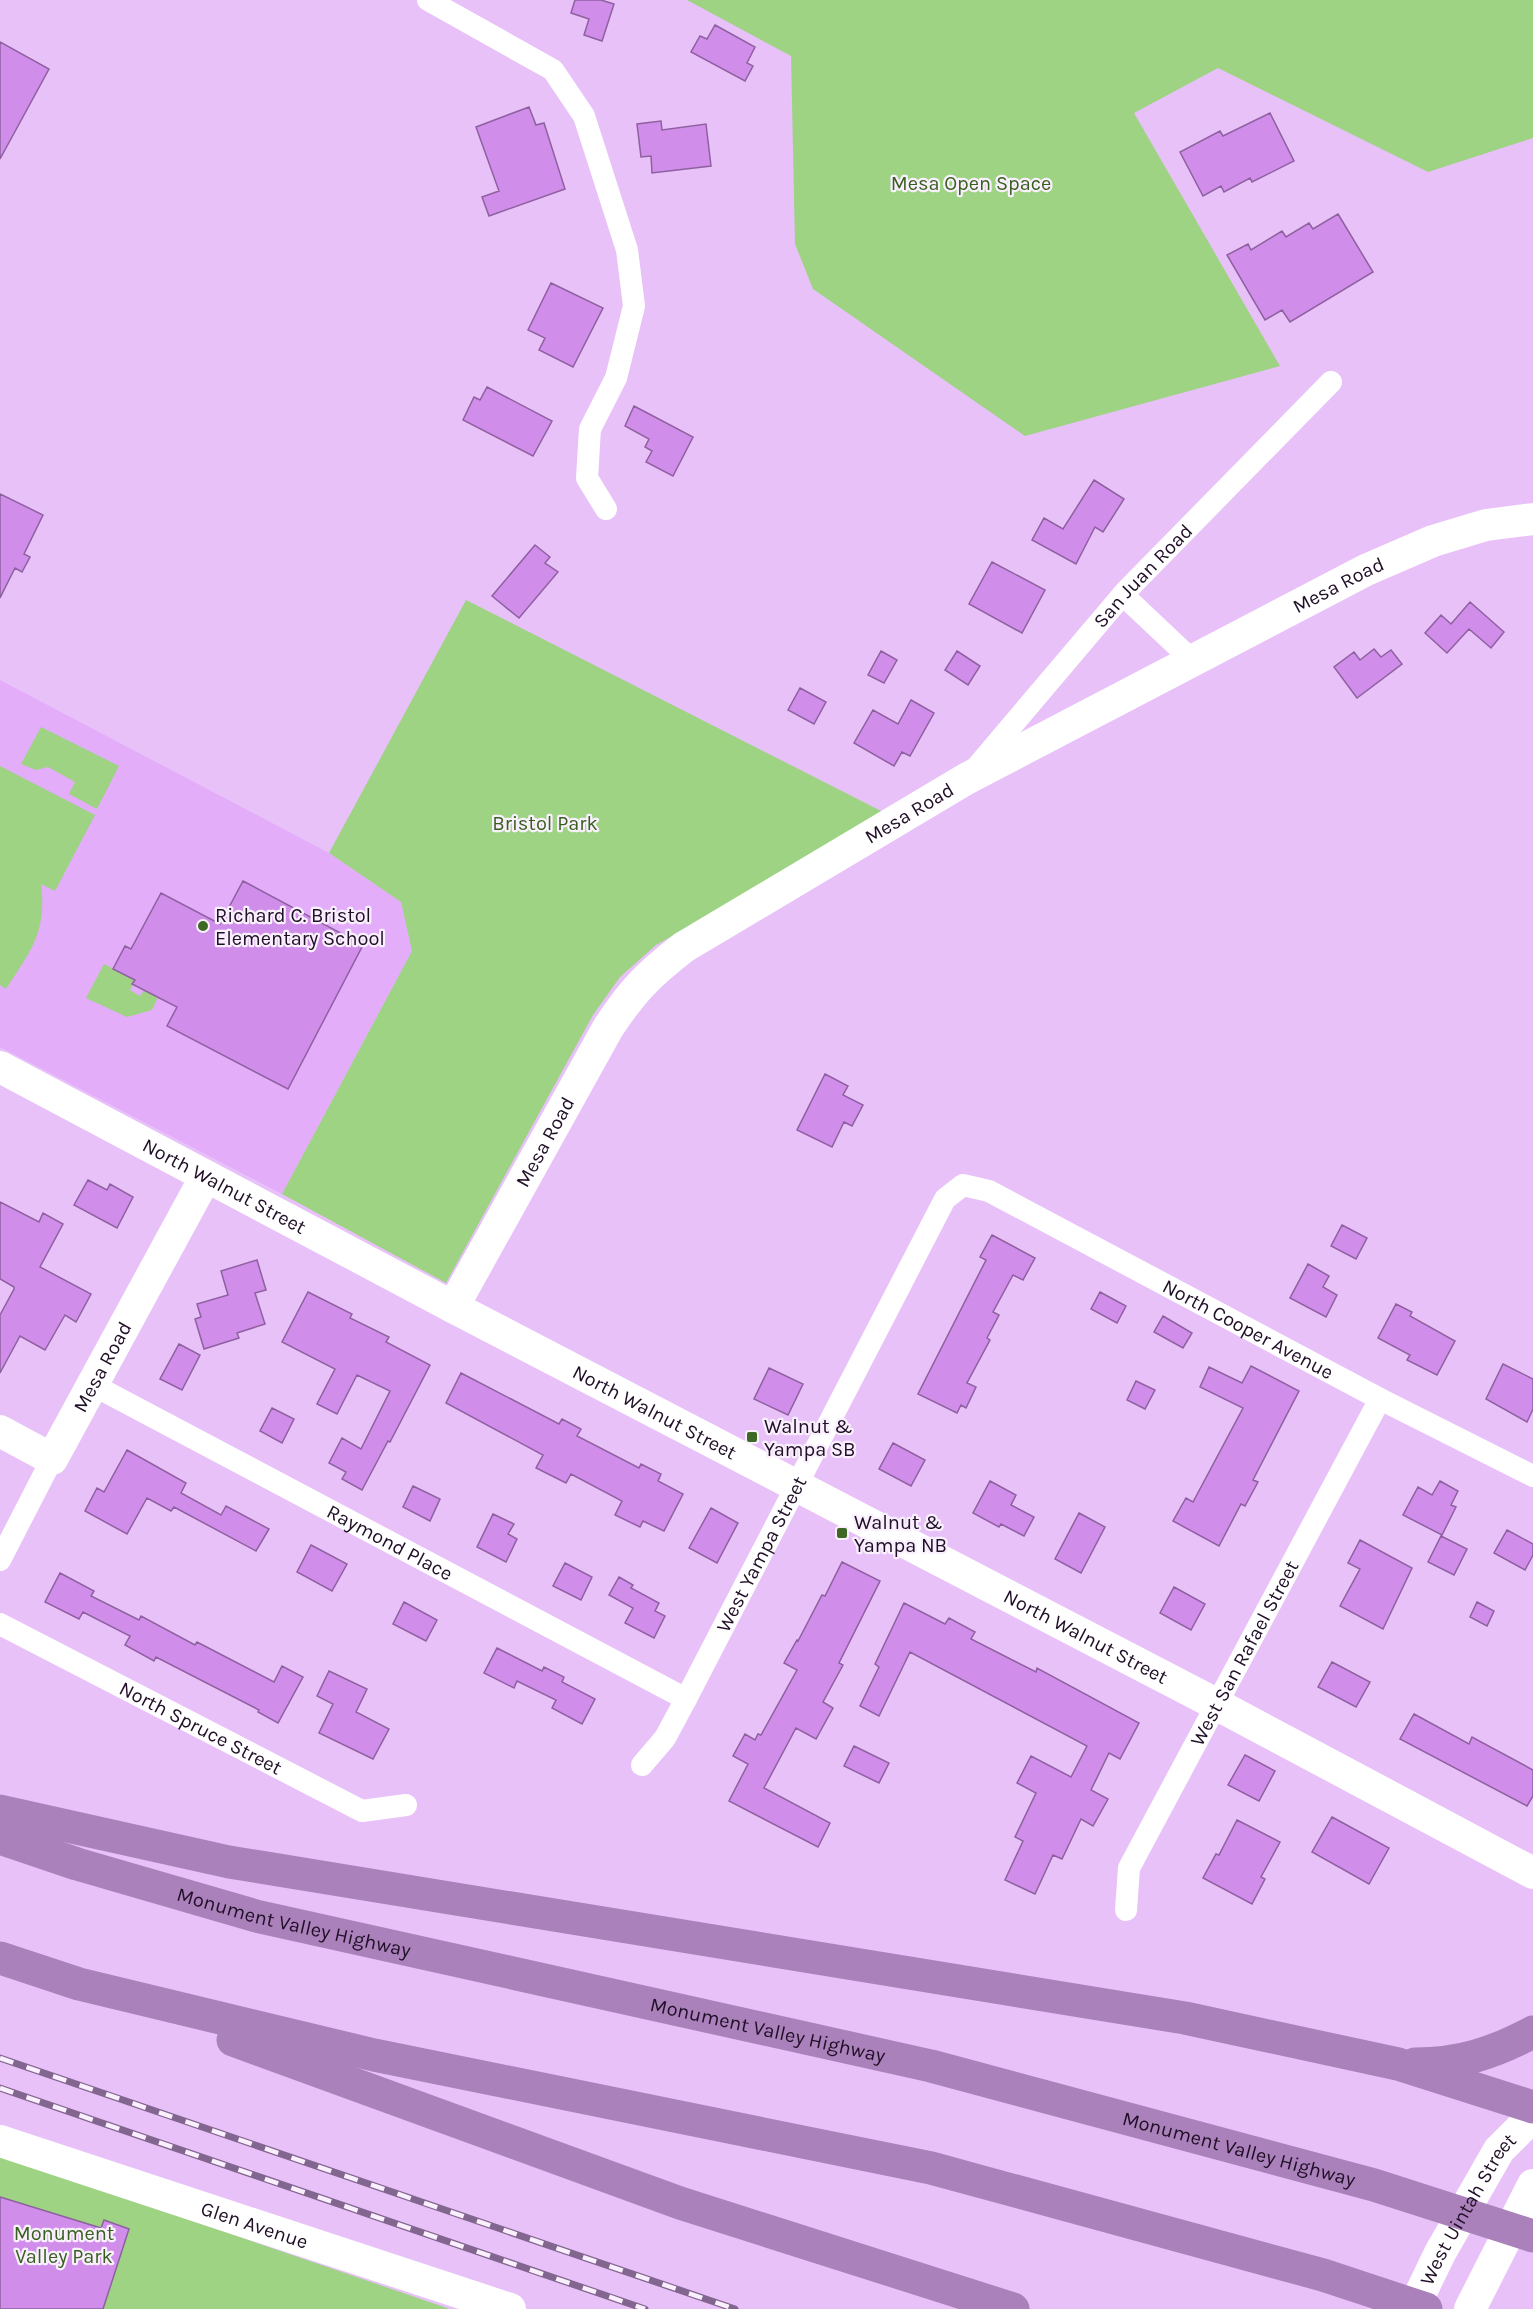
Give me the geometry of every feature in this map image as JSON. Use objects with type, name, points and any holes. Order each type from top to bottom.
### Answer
[{"type":"highway","points":[[0,1811],[229,1862],[1185,2018],[1398,2064],[1533,2107]]},
{"type":"highway","name":"Monument Valley Highway","points":[[0,1838],[77,1864],[256,1916],[931,2066],[1374,2185],[1533,2236]]},
{"type":"highway","points":[[0,1958],[79,1984],[680,2203],[1012,2309]]},
{"type":"highway","points":[[79,1984],[374,2055],[931,2168],[1323,2275],[1426,2309]]},
{"type":"highway","points":[[1398,2064],[1444,2064],[1501,2049],[1533,2032]]},
{"type":"main road","name":"Mesa Road","points":[[453,1307],[608,1028],[629,996],[652,972],[684,947],[966,779],[1366,570],[1433,541],[1486,525],[1533,519]]},
{"type":"main road","name":"North Walnut Street","points":[[0,1067],[453,1307],[1216,1704],[1533,1873]]},
{"type":"main road","name":"Mesa Road","points":[[52,1459],[206,1176]]},
{"type":"main road","points":[[0,1431],[52,1459]]},
{"type":"main road","name":"West Uintah Street","points":[[1413,2309],[1440,2253],[1499,2150],[1522,2127],[1533,2120]]},
{"type":"main road","name":"Glen Avenue","points":[[0,2141],[510,2309]]},
{"type":"main road","name":"West Uintah Street","points":[[1470,2309],[1533,2185]]},
{"type":"street","points":[[428,0],[553,70],[584,116],[627,250],[634,306],[616,378],[590,429],[587,478],[606,509]]},
{"type":"street","name":"San Juan Road","points":[[966,779],[1122,595],[1331,382]]},
{"type":"street","points":[[1122,595],[1193,661]]},
{"type":"street","name":"North Cooper Avenue","points":[[963,1185],[988,1191],[1380,1400],[1533,1476]]},
{"type":"street","name":"West Yampa Street","points":[[642,1765],[665,1738],[945,1198],[963,1185]]},
{"type":"street","name":"Raymond Place","points":[[93,1385],[686,1698]]},
{"type":"street","name":"West San Rafael Street","points":[[1126,1910],[1129,1868],[1380,1400]]},
{"type":"street","name":"Mesa Road","points":[[0,1560],[52,1459]]},
{"type":"street","name":"North Spruce Street","points":[[0,1624],[362,1811],[406,1805]]},
{"type":"shaded area","name":"Richard C. Bristol Elementary School","points":[[0,680],[329,853],[401,902],[412,951],[282,1194],[0,1047]]},
{"type":"green space","name":"Mesa Open Space","points":[[687,0],[1533,0],[1533,138],[1428,172],[1218,68],[1134,113],[1280,366],[1025,436],[813,289],[795,244],[791,56]]},
{"type":"green space","name":"Bristol Park","points":[[466,600],[889,815],[656,945],[620,977],[593,1015],[446,1283],[282,1194],[412,951],[401,902],[329,853]]},
{"type":"green space","points":[[41,727],[119,766],[97,809],[69,794],[75,782],[48,767],[36,770],[21,764]]},
{"type":"green space","points":[[0,766],[95,815],[55,891],[41,884],[42,915],[35,940],[30,952],[6,989],[0,985]]},
{"type":"green space","points":[[104,964],[135,980],[130,990],[140,996],[144,990],[158,997],[152,1010],[127,1017],[86,998]]},
{"type":"green space","name":"Monument Valley Park","points":[[0,2155],[450,2309],[0,2309]]},
{"type":"building","points":[[575,0],[601,0],[614,4],[602,41],[584,35],[589,19],[571,13]]},
{"type":"building","points":[[715,25],[755,47],[747,63],[753,66],[745,81],[691,52],[700,36],[707,39]]},
{"type":"building","points":[[0,42],[49,69],[0,159]]},
{"type":"building","points":[[529,107],[536,125],[544,123],[565,189],[489,216],[482,197],[499,191],[476,127]]},
{"type":"building","points":[[1270,113],[1294,161],[1252,182],[1250,178],[1224,192],[1221,186],[1203,196],[1180,152],[1220,131],[1223,136]]},
{"type":"building","points":[[661,121],[662,130],[706,124],[711,166],[652,173],[651,156],[641,157],[637,124]]},
{"type":"building","points":[[1338,214],[1373,272],[1290,322],[1282,310],[1265,320],[1227,255],[1248,244],[1251,250],[1282,231],[1286,237],[1309,223],[1313,229]]},
{"type":"building","points":[[551,283],[603,308],[573,367],[539,350],[545,338],[528,330]]},
{"type":"building","points":[[487,387],[552,421],[533,456],[463,420],[474,397],[480,400]]},
{"type":"building","points":[[634,406],[693,437],[673,476],[646,462],[652,451],[645,447],[649,439],[625,426]]},
{"type":"building","points":[[1094,480],[1124,499],[1103,532],[1095,527],[1076,564],[1032,540],[1044,518],[1063,529]]},
{"type":"building","points":[[0,494],[43,515],[24,554],[30,557],[22,572],[15,568],[0,598]]},
{"type":"building","points":[[535,545],[550,557],[545,563],[558,572],[519,618],[492,596]]},
{"type":"building","points":[[992,562],[1045,590],[1022,633],[969,604]]},
{"type":"building","points":[[1470,602],[1504,632],[1491,648],[1469,629],[1447,653],[1425,633],[1441,615],[1451,624]]},
{"type":"building","points":[[1374,649],[1381,657],[1391,650],[1402,664],[1357,698],[1334,667],[1354,652],[1360,660]]},
{"type":"building","points":[[881,651],[897,660],[884,683],[868,675]]},
{"type":"building","points":[[957,651],[980,666],[968,685],[945,670]]},
{"type":"building","points":[[800,688],[826,702],[814,724],[788,710]]},
{"type":"building","points":[[911,700],[934,713],[910,756],[902,752],[894,766],[854,743],[873,710],[898,724]]},
{"type":"building","name":"Richard C. Bristol Elementary School","points":[[243,881],[363,945],[288,1089],[167,1026],[177,1007],[132,984],[135,980],[113,969],[125,946],[131,949],[161,893],[220,924]]},
{"type":"building","points":[[825,1074],[848,1086],[843,1095],[863,1105],[852,1126],[844,1122],[832,1147],[797,1130]]},
{"type":"building","points":[[88,1180],[107,1190],[110,1184],[133,1197],[117,1228],[74,1205]]},
{"type":"building","points":[[0,1202],[39,1222],[43,1213],[63,1224],[40,1267],[91,1294],[76,1322],[65,1315],[45,1350],[20,1336],[0,1373],[0,1315],[14,1287],[0,1279]]},
{"type":"building","points":[[1342,1225],[1367,1238],[1356,1259],[1331,1246]]},
{"type":"building","points":[[992,1235],[1035,1258],[1023,1280],[1013,1275],[993,1312],[999,1315],[987,1338],[990,1340],[967,1383],[976,1387],[966,1408],[961,1405],[957,1413],[918,1394],[986,1260],[980,1257]]},
{"type":"building","points":[[257,1260],[266,1290],[255,1293],[265,1324],[237,1333],[239,1338],[204,1349],[195,1319],[201,1317],[197,1304],[228,1295],[221,1271]]},
{"type":"building","points":[[1308,1264],[1329,1276],[1323,1287],[1337,1295],[1326,1317],[1290,1298]]},
{"type":"building","points":[[308,1292],[352,1314],[350,1318],[389,1337],[386,1342],[430,1365],[362,1490],[342,1479],[346,1472],[329,1463],[342,1438],[361,1449],[390,1391],[357,1375],[337,1414],[317,1404],[335,1369],[282,1342]]},
{"type":"building","points":[[1100,1292],[1126,1306],[1117,1323],[1091,1309]]},
{"type":"building","points":[[1396,1304],[1412,1312],[1410,1316],[1455,1341],[1437,1375],[1407,1360],[1410,1355],[1378,1338]]},
{"type":"building","points":[[1163,1316],[1192,1333],[1183,1348],[1154,1332]]},
{"type":"building","points":[[179,1344],[200,1355],[182,1390],[160,1379]]},
{"type":"building","points":[[1503,1364],[1533,1379],[1533,1409],[1527,1422],[1486,1399]]},
{"type":"building","points":[[1251,1366],[1299,1391],[1253,1480],[1258,1482],[1245,1506],[1241,1504],[1219,1546],[1173,1521],[1186,1498],[1193,1502],[1243,1408],[1200,1387],[1209,1367],[1242,1383]]},
{"type":"building","points":[[769,1368],[803,1384],[788,1415],[754,1399]]},
{"type":"building","points":[[461,1373],[559,1424],[562,1419],[581,1429],[577,1436],[639,1468],[641,1464],[661,1474],[658,1481],[683,1494],[664,1531],[643,1521],[640,1527],[615,1515],[622,1501],[571,1474],[566,1483],[536,1468],[543,1455],[446,1403]]},
{"type":"building","points":[[1136,1381],[1155,1390],[1145,1409],[1127,1400]]},
{"type":"building","points":[[272,1408],[294,1419],[282,1443],[260,1431]]},
{"type":"building","points":[[893,1443],[925,1460],[911,1486],[879,1469]]},
{"type":"building","points":[[127,1450],[186,1483],[181,1493],[221,1515],[226,1506],[269,1529],[256,1551],[174,1507],[171,1511],[147,1498],[127,1534],[85,1511],[97,1488],[104,1492]]},
{"type":"building","points":[[990,1481],[1016,1495],[1011,1505],[1034,1517],[1024,1536],[1001,1524],[999,1527],[973,1513]]},
{"type":"building","points":[[1440,1481],[1458,1491],[1451,1505],[1456,1507],[1442,1535],[1403,1515],[1418,1487],[1432,1495]]},
{"type":"building","points":[[413,1486],[440,1499],[430,1521],[403,1507]]},
{"type":"building","points":[[711,1508],[738,1523],[717,1563],[689,1548]]},
{"type":"building","points":[[1079,1513],[1105,1527],[1081,1573],[1055,1559]]},
{"type":"building","points":[[493,1514],[514,1524],[508,1534],[517,1539],[506,1562],[477,1547]]},
{"type":"building","points":[[1507,1530],[1533,1544],[1533,1555],[1525,1570],[1494,1553]]},
{"type":"building","points":[[1441,1536],[1467,1549],[1454,1575],[1428,1562]]},
{"type":"building","points":[[1360,1540],[1412,1568],[1383,1629],[1340,1606],[1360,1569],[1348,1563]]},
{"type":"building","points":[[311,1545],[347,1564],[332,1591],[297,1572]]},
{"type":"building","points":[[842,1562],[880,1581],[839,1663],[843,1665],[823,1702],[833,1708],[816,1739],[796,1728],[764,1788],[830,1823],[818,1847],[729,1801],[748,1764],[733,1756],[745,1734],[755,1740],[758,1734],[761,1735],[797,1670],[784,1663],[822,1595],[825,1596]]},
{"type":"building","points":[[565,1563],[592,1577],[581,1600],[553,1586]]},
{"type":"building","points":[[60,1573],[94,1591],[91,1596],[139,1620],[141,1616],[195,1645],[197,1642],[274,1682],[282,1666],[303,1677],[278,1723],[258,1712],[259,1710],[156,1657],[154,1661],[125,1645],[130,1636],[83,1612],[79,1619],[45,1602]]},
{"type":"building","points":[[619,1577],[633,1585],[631,1588],[659,1603],[655,1611],[665,1616],[654,1638],[625,1623],[633,1608],[609,1595]]},
{"type":"building","points":[[1174,1587],[1205,1604],[1191,1630],[1160,1613]]},
{"type":"building","points":[[404,1602],[437,1620],[426,1641],[393,1624]]},
{"type":"building","points":[[1477,1602],[1494,1611],[1487,1626],[1470,1617]]},
{"type":"building","points":[[904,1603],[945,1624],[949,1618],[975,1632],[971,1639],[1036,1672],[1037,1668],[1139,1723],[1120,1759],[1109,1753],[1091,1790],[1108,1799],[1093,1826],[1081,1819],[1062,1859],[1053,1855],[1035,1894],[1005,1880],[1023,1841],[1015,1837],[1036,1793],[1017,1783],[1031,1756],[1071,1777],[1087,1746],[910,1652],[879,1716],[860,1706],[879,1667],[875,1664]]},
{"type":"building","points":[[497,1648],[542,1671],[544,1667],[564,1677],[562,1682],[595,1699],[582,1724],[552,1708],[556,1700],[517,1681],[514,1688],[484,1673]]},
{"type":"building","points":[[1332,1662],[1370,1682],[1356,1707],[1318,1687]]},
{"type":"building","points":[[329,1671],[367,1689],[356,1712],[389,1729],[373,1759],[319,1733],[333,1704],[317,1696]]},
{"type":"building","points":[[1414,1714],[1469,1744],[1472,1737],[1533,1770],[1533,1796],[1527,1806],[1400,1739]]},
{"type":"building","points":[[854,1746],[889,1763],[879,1783],[844,1766]]},
{"type":"building","points":[[1245,1755],[1275,1771],[1259,1801],[1228,1785]]},
{"type":"building","points":[[1332,1817],[1389,1848],[1369,1884],[1312,1852]]},
{"type":"building","points":[[1237,1820],[1280,1842],[1261,1877],[1265,1879],[1252,1904],[1203,1878],[1216,1854],[1219,1855]]},
{"type":"building","points":[[0,2197],[101,2228],[104,2220],[129,2229],[103,2309],[0,2309]]},
{"type":"railway","points":[[0,2058],[735,2309]]},
{"type":"railway","points":[[0,2088],[645,2309]]},
{"type":"place","name":"Richard C. Bristol Elementary School","points":[[203,926]]},
{"type":"place","name":"Walnut & Yampa SB","points":[[752,1437]]},
{"type":"place","name":"Walnut & Yampa NB","points":[[842,1533]]}]
